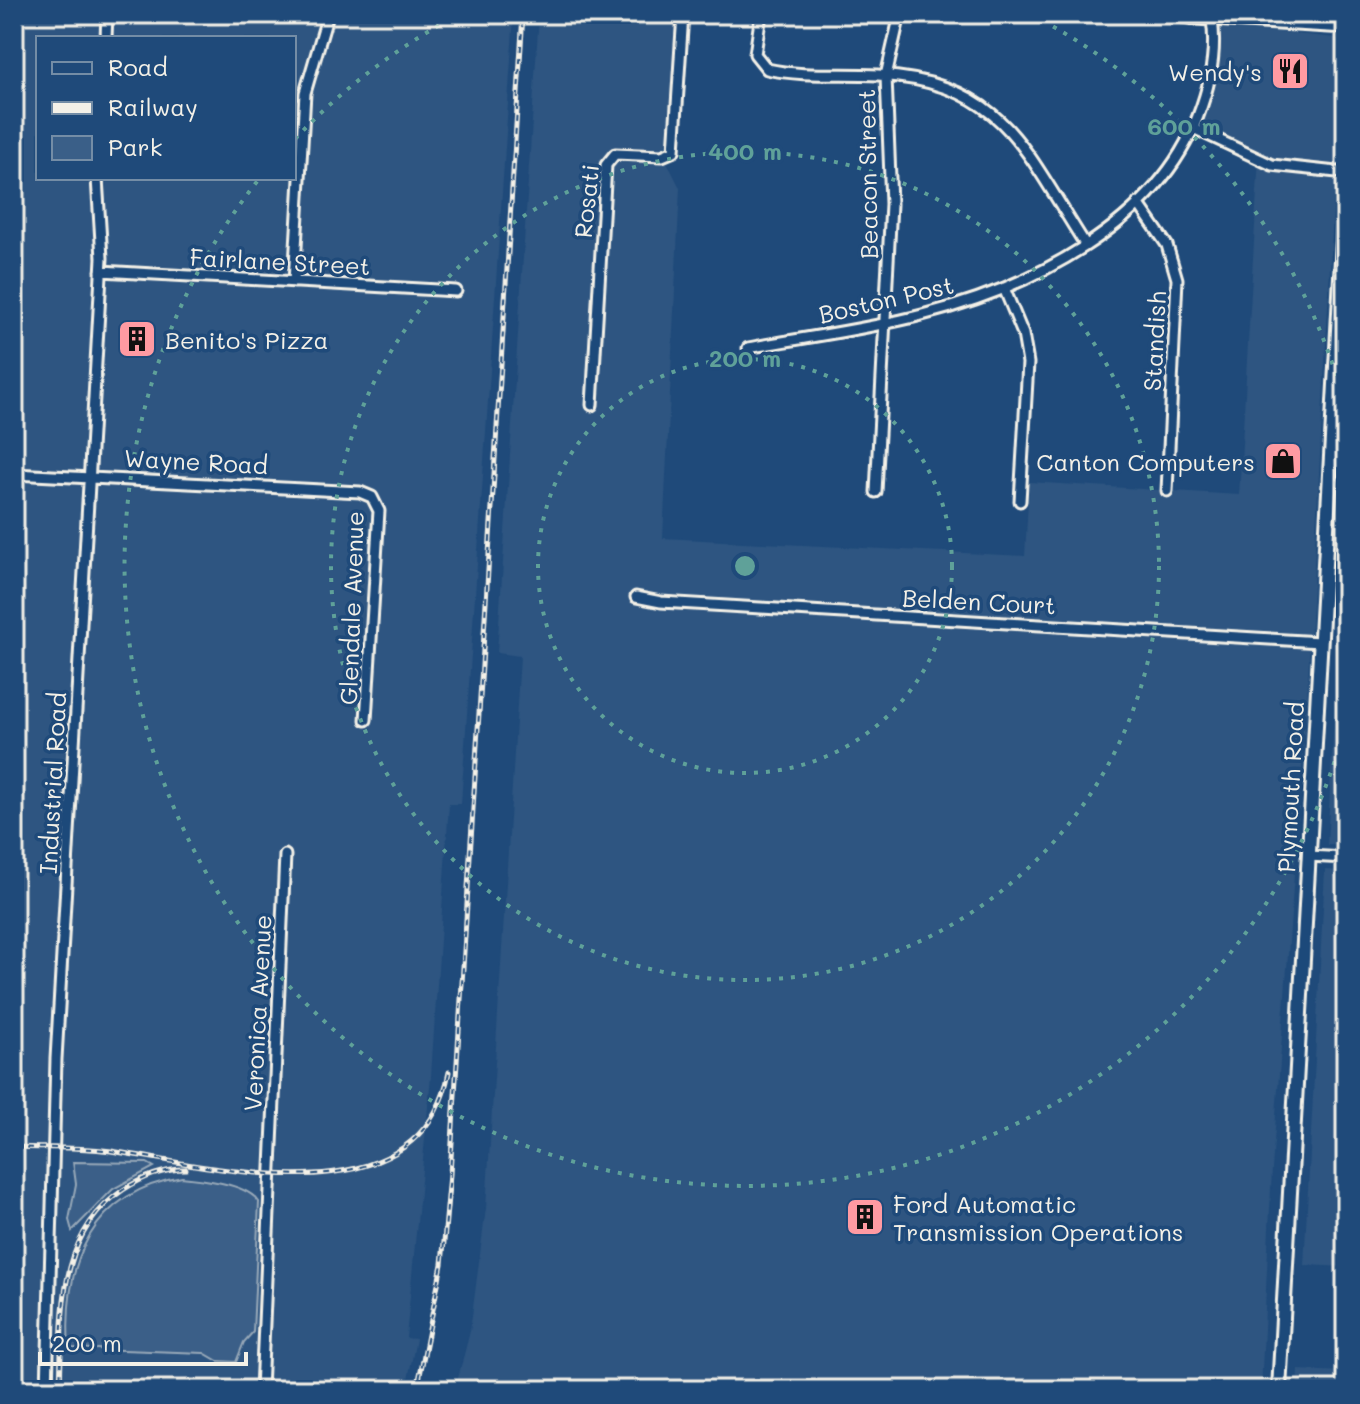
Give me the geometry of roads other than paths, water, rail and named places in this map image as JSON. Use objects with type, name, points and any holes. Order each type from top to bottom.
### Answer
[{"type":"main road","name":"Plymouth Road","points":[[1279,1390],[1346,187]]},
{"type":"main road","points":[[1330,441],[1346,442]]},
{"type":"street","points":[[106,36],[107,14]]},
{"type":"street","points":[[294,282],[305,93],[328,14]]},
{"type":"street","name":"Rosati","points":[[592,405],[606,165],[615,154],[662,156],[674,151],[683,14]]},
{"type":"street","points":[[761,14],[755,50],[759,63],[772,70],[886,76],[944,84],[992,113],[1017,139],[1085,244]]},
{"type":"street","name":"Beacon Street","points":[[876,492],[891,204],[886,76],[900,14]]},
{"type":"street","points":[[1167,14],[1212,20],[1346,28]]},
{"type":"street","name":"Boston Post","points":[[748,348],[950,307],[1004,288],[1085,244],[1138,203],[1167,174],[1183,152],[1210,76],[1212,20]]},
{"type":"street","points":[[1193,128],[1272,165],[1346,173]]},
{"type":"street","name":"Industrial Road","points":[[47,1390],[56,1059],[101,271],[97,180]]},
{"type":"street","name":"Standish","points":[[1138,203],[1167,245],[1177,279],[1167,491]]},
{"type":"street","name":"Fairlane Street","points":[[101,271],[456,291]]},
{"type":"street","points":[[1004,288],[1023,334],[1028,363],[1020,501]]},
{"type":"street","name":"Wayne Road","points":[[14,474],[360,492],[374,499]]},
{"type":"street","name":"Glendale Avenue","points":[[366,720],[379,511],[374,499]]},
{"type":"street","name":"Belden Court","points":[[636,597],[661,602],[1320,642]]},
{"type":"street","name":"Veronica Avenue","points":[[261,1390],[285,855]]},
{"type":"street","points":[[1308,856],[1346,858]]},
{"type":"railway","points":[[417,1390],[442,1264],[450,1174],[523,14]]},
{"type":"railway","points":[[14,1147],[104,1150],[260,1173],[311,1174],[359,1167],[400,1150],[431,1119],[449,1072]]},
{"type":"railway","points":[[60,1390],[67,1280],[85,1230],[101,1209],[123,1190],[161,1172],[186,1169]]},
{"type":"place","name":"Wendy's","points":[[1290,71]]},
{"type":"place","name":"Benito's Pizza","points":[[137,339]]},
{"type":"place","name":"Canton Computers","points":[[1283,461]]},
{"type":"place","name":"Ford Automatic Transmission Operations","points":[[865,1217]]}]
